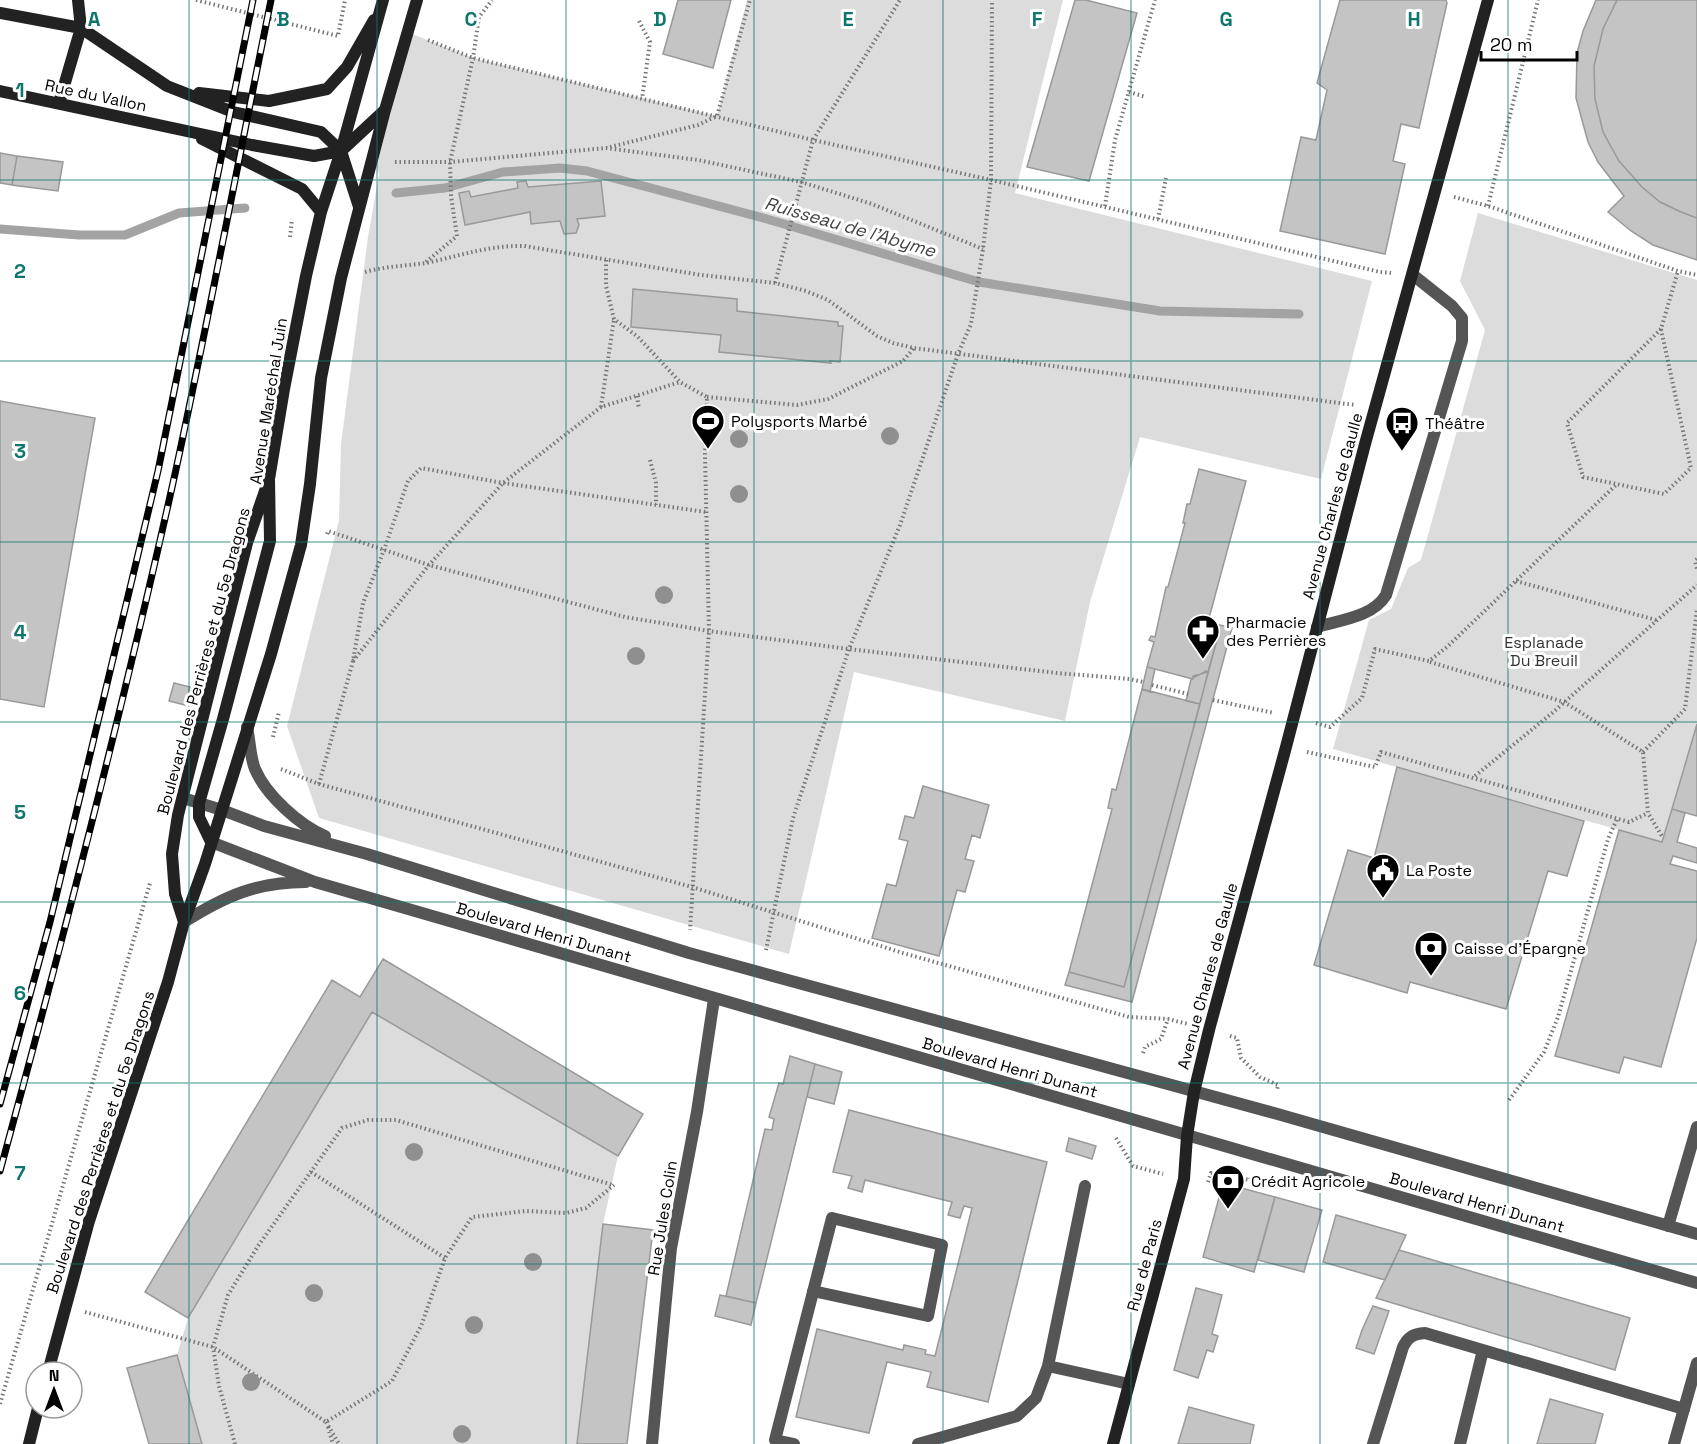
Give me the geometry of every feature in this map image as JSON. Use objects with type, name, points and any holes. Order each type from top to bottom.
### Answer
[{"type":"street","points":[[58,103],[81,28],[78,0]]},
{"type":"street","points":[[213,837],[272,654],[301,545],[321,378],[341,278],[385,110],[417,0]]},
{"type":"street","name":"Avenue Charles de Gaulle","points":[[1194,1092],[1413,275],[1433,191],[1488,0]]},
{"type":"street","name":"Rue du Vallon","points":[[166,86],[213,95],[269,101],[327,89],[347,67],[382,4]]},
{"type":"street","name":"Avenue Maréchal Juin","points":[[199,803],[224,719],[270,541],[269,479],[303,287],[321,212],[341,151],[382,4]]},
{"type":"street","name":"Rue du Vallon","points":[[0,13],[81,28],[166,86],[233,112],[321,132],[341,151]]},
{"type":"street","name":"Rue du Vallon","points":[[0,91],[314,156],[341,151]]},
{"type":"street","points":[[359,209],[341,151],[385,110]]},
{"type":"street","name":"Rue du Vallon","points":[[185,131],[302,189],[321,212]]},
{"type":"street","points":[[1317,627],[1375,608],[1386,595],[1462,341],[1462,318],[1452,306],[1413,275]]},
{"type":"street","name":"Boulevard des Perrières et du 5e Dragons","points":[[184,922],[175,894],[172,854],[183,798],[247,543],[269,479]]},
{"type":"street","name":"Boulevard Henri Dunant","points":[[247,727],[255,768],[274,797],[309,829],[367,854]]},
{"type":"street","name":"Boulevard Henri Dunant","points":[[183,798],[264,826],[367,854],[689,952],[1697,1234]]},
{"type":"street","points":[[199,803],[199,817],[213,837]]},
{"type":"street","name":"Boulevard des Perrières et du 5e Dragons","points":[[51,1360],[89,1221],[213,837]]},
{"type":"street","name":"Boulevard Henri Dunant","points":[[213,837],[315,882],[1697,1283]]},
{"type":"street","name":"Boulevard Henri Dunant","points":[[184,922],[222,899],[257,886],[283,882],[315,882]]},
{"type":"street","name":"Rue Jules Colin","points":[[652,1444],[671,1248],[697,1112],[714,999]]},
{"type":"street","name":"Rue de Paris","points":[[1113,1444],[1184,1179],[1187,1136],[1194,1092]]},
{"type":"street","points":[[1668,1226],[1697,1127]]},
{"type":"street","points":[[918,1444],[1017,1416],[1036,1398],[1048,1366],[1085,1186]]},
{"type":"street","points":[[794,1444],[772,1442],[832,1218],[942,1245],[928,1316],[813,1292]]},
{"type":"street","points":[[1373,1444],[1402,1347],[1407,1338],[1416,1333],[1425,1333],[1684,1408]]},
{"type":"street","points":[[1460,1444],[1483,1350]]},
{"type":"street","points":[[1674,1444],[1697,1363]]},
{"type":"street","points":[[1048,1366],[1129,1384]]},
{"type":"street","points":[[29,1444],[35,1420]]},
{"type":"path","points":[[196,0],[338,36],[345,0]]},
{"type":"path","points":[[425,263],[457,236],[449,175],[450,162],[473,58],[479,17],[492,0]]},
{"type":"path","points":[[374,157],[401,163],[450,162],[606,148],[698,125],[717,116],[750,0]]},
{"type":"path","points":[[775,283],[813,140],[900,0]]},
{"type":"path","points":[[760,972],[772,927],[773,912],[793,818],[849,649],[900,525],[958,354],[971,324],[991,180],[992,0]]},
{"type":"path","points":[[1105,207],[1115,140],[1155,0]]},
{"type":"path","points":[[1488,206],[1538,0]]},
{"type":"path","points":[[639,21],[650,42],[642,99]]},
{"type":"path","points":[[407,32],[473,58],[642,99],[1380,272],[1413,275]]},
{"type":"path","points":[[1129,92],[1146,97]]},
{"type":"path","points":[[606,148],[698,160],[800,184],[872,204],[983,249]]},
{"type":"path","points":[[1158,219],[1166,178]]},
{"type":"path","points":[[1433,191],[1488,206],[1678,271],[1697,275]]},
{"type":"path","points":[[341,278],[383,267],[425,263],[473,251],[524,246],[701,275],[775,283],[806,291],[828,300],[877,336],[893,344],[914,348],[1376,407]]},
{"type":"path","points":[[601,407],[614,319],[606,286],[606,260]]},
{"type":"path","points":[[1678,271],[1661,330],[1691,468]]},
{"type":"path","points":[[614,319],[638,337],[680,382],[707,397],[797,405],[828,399],[903,361],[914,348]]},
{"type":"path","points":[[1661,330],[1567,423],[1583,477],[1664,494],[1691,468]]},
{"type":"path","points":[[353,661],[429,565],[503,483],[601,407],[680,382]]},
{"type":"path","points":[[637,396],[639,409]]},
{"type":"path","points":[[689,952],[709,631],[705,454],[707,397]]},
{"type":"path","points":[[650,460],[656,483],[656,505]]},
{"type":"path","points":[[319,784],[353,661],[363,603],[408,482],[421,468],[503,483],[706,512]]},
{"type":"path","points":[[1691,468],[1697,469]]},
{"type":"path","points":[[1429,661],[1447,647],[1617,484]]},
{"type":"path","points":[[325,543],[328,531],[429,565],[625,617],[709,631],[849,649],[1143,682]]},
{"type":"path","points":[[1697,559],[1695,561],[1697,569]]},
{"type":"path","points":[[1516,581],[1656,621]]},
{"type":"path","points":[[1474,777],[1564,702],[1697,585]]},
{"type":"path","points":[[1642,752],[1685,709],[1697,609]]},
{"type":"path","points":[[1213,700],[1293,716],[1330,727],[1362,699],[1375,649],[1429,661],[1564,702],[1642,752]]},
{"type":"path","points":[[1152,684],[1188,694]]},
{"type":"path","points":[[268,764],[282,703]]},
{"type":"path","points":[[1286,747],[1375,767],[1381,752],[1629,822],[1648,813]]},
{"type":"path","points":[[1642,752],[1648,813],[1663,838]]},
{"type":"path","points":[[255,768],[268,764],[319,784],[692,887],[903,952],[1129,1017],[1168,1019],[1209,1030]]},
{"type":"path","points":[[1509,1100],[1544,1052],[1558,1017],[1608,839],[1617,819]]},
{"type":"path","points":[[0,1404],[150,882]]},
{"type":"path","points":[[235,1444],[219,1386],[213,1347],[228,1295],[258,1246],[342,1128],[368,1120],[396,1120],[614,1185],[586,1208],[566,1212],[526,1211],[472,1217],[444,1258],[421,1326],[392,1381],[326,1422]]},
{"type":"path","points":[[311,1172],[444,1258]]},
{"type":"path","points":[[65,1307],[213,1347],[326,1422],[339,1444]]},
{"type":"path","points":[[326,1422],[333,1444]]},
{"type":"green space","points":[[747,0],[1063,0],[1015,193],[1372,281],[1321,479],[1140,437],[1090,602],[1065,721],[854,672],[789,954],[319,818],[287,726],[339,520],[341,444],[368,237],[379,174],[373,157],[407,32],[473,58],[717,116]]},
{"type":"green space","name":"Esplanade Du Breuil","points":[[1478,213],[1697,280],[1697,724],[1662,842],[1333,749],[1369,620],[1391,609],[1408,568],[1421,560],[1485,330],[1460,281]]},
{"type":"green space","points":[[372,1012],[618,1156],[603,1224],[577,1444],[202,1444],[177,1355],[188,1318]]},
{"type":"building","points":[[678,0],[731,0],[713,68],[663,54]]},
{"type":"building","points":[[1075,0],[1086,0],[1137,13],[1089,181],[1027,167]]},
{"type":"building","points":[[1340,0],[1446,0],[1447,3],[1419,128],[1401,124],[1393,161],[1405,164],[1385,254],[1280,231],[1301,137],[1316,140],[1327,90],[1317,83]]},
{"type":"building","points":[[1596,0],[1617,0],[1603,29],[1594,66],[1595,99],[1603,132],[1619,161],[1642,187],[1660,202],[1697,218],[1697,260],[1653,245],[1608,212],[1624,196],[1598,162],[1588,142],[1576,98],[1577,53]]},
{"type":"building","points":[[1617,0],[1697,0],[1697,218],[1660,202],[1642,187],[1619,161],[1603,132],[1595,99],[1594,66],[1603,29]]},
{"type":"building","points":[[0,153],[17,156],[12,185],[0,183]]},
{"type":"building","points":[[17,156],[63,162],[58,191],[12,185]]},
{"type":"building","points":[[526,181],[528,187],[601,181],[605,216],[577,219],[579,225],[576,233],[564,234],[560,221],[531,224],[530,212],[465,225],[459,193],[469,191],[471,197],[518,188],[517,182]]},
{"type":"building","points":[[633,289],[737,299],[737,311],[838,322],[838,326],[843,326],[840,362],[719,352],[721,335],[631,327]]},
{"type":"building","points":[[0,401],[95,418],[44,707],[0,699]]},
{"type":"building","points":[[1199,469],[1246,481],[1205,633],[1218,636],[1208,672],[1193,676],[1193,679],[1147,667],[1154,642],[1149,640],[1151,636],[1155,637],[1166,587],[1168,587],[1185,523],[1183,523],[1187,504],[1190,504]]},
{"type":"building","points":[[1208,622],[1232,628],[1132,1002],[1065,985],[1069,972],[1124,987],[1218,636],[1205,633]]},
{"type":"building","points":[[1147,667],[1155,669],[1150,692],[1142,689]]},
{"type":"building","points":[[1208,672],[1200,704],[1186,701],[1191,679]]},
{"type":"building","points":[[174,683],[190,687],[185,705],[169,701]]},
{"type":"building","points":[[1142,689],[1200,704],[1124,987],[1069,972],[1112,809],[1108,808],[1112,789],[1116,790]]},
{"type":"building","points":[[1697,724],[1697,816],[1672,809]]},
{"type":"building","points":[[1397,767],[1584,821],[1567,876],[1548,871],[1506,1009],[1410,982],[1407,993],[1314,965],[1348,850],[1374,858]]},
{"type":"building","points":[[923,786],[989,805],[980,838],[972,835],[965,859],[974,861],[965,892],[957,890],[939,956],[872,938],[887,884],[896,886],[908,841],[899,839],[905,816],[914,818]]},
{"type":"building","points":[[1672,809],[1685,813],[1677,842],[1697,848],[1697,863],[1673,856],[1670,864],[1697,871],[1697,938],[1661,1067],[1624,1057],[1619,1073],[1555,1056],[1619,830],[1662,842]]},
{"type":"building","points":[[383,959],[643,1114],[618,1156],[372,1012],[188,1318],[145,1292],[332,980],[360,997]]},
{"type":"building","points":[[790,1056],[815,1064],[756,1303],[726,1296],[765,1129],[772,1130],[774,1119],[769,1117],[779,1083],[783,1084]]},
{"type":"building","points":[[815,1064],[842,1072],[834,1104],[807,1097]]},
{"type":"building","points":[[849,1110],[1047,1162],[988,1402],[927,1387],[931,1372],[887,1362],[869,1433],[796,1417],[817,1329],[903,1350],[904,1345],[926,1350],[925,1354],[935,1356],[972,1208],[964,1206],[960,1218],[948,1215],[952,1202],[865,1180],[862,1192],[848,1188],[852,1176],[833,1172]]},
{"type":"building","points":[[1069,1138],[1096,1146],[1092,1159],[1066,1151]]},
{"type":"building","points":[[1223,1183],[1275,1197],[1254,1272],[1203,1257]]},
{"type":"building","points":[[1275,1197],[1322,1210],[1304,1272],[1258,1260]]},
{"type":"building","points":[[1336,1215],[1406,1235],[1385,1280],[1323,1262]]},
{"type":"building","points":[[603,1224],[653,1230],[627,1444],[577,1444]]},
{"type":"building","points":[[1399,1250],[1630,1318],[1615,1370],[1376,1298]]},
{"type":"building","points":[[1196,1288],[1222,1295],[1212,1334],[1218,1336],[1213,1352],[1207,1350],[1198,1378],[1174,1370]]},
{"type":"building","points":[[720,1295],[756,1303],[751,1325],[715,1316]]},
{"type":"building","points":[[1373,1306],[1389,1311],[1374,1354],[1356,1348]]},
{"type":"building","points":[[177,1355],[202,1444],[149,1444],[127,1368]]},
{"type":"building","points":[[1550,1399],[1603,1414],[1595,1444],[1537,1444]]},
{"type":"building","points":[[1189,1407],[1254,1425],[1250,1444],[1178,1444]]},
{"type":"waterway","name":"Ruisseau de l'Abyme","points":[[396,193],[445,188],[503,172],[560,168],[587,171],[767,219],[979,282],[1160,311],[1299,314]]},
{"type":"waterway","name":"Ruisseau de l'Abyme","points":[[0,229],[79,235],[125,235],[179,213],[245,208]]},
{"type":"railway","points":[[0,1104],[50,922],[158,471],[253,0]]},
{"type":"railway","points":[[0,1171],[47,998],[135,649],[200,356],[271,0]]},
{"type":"place","name":"Polysports Marbé","points":[[708,450]]},
{"type":"place","name":"Théâtre","points":[[1402,452]]},
{"type":"place","name":"Pharmacie des Perrières","points":[[1203,660]]},
{"type":"place","name":"La Poste","points":[[1383,899]]},
{"type":"place","name":"Caisse d'Épargne","points":[[1431,977]]},
{"type":"place","name":"Crédit Agricole","points":[[1228,1210]]}]
